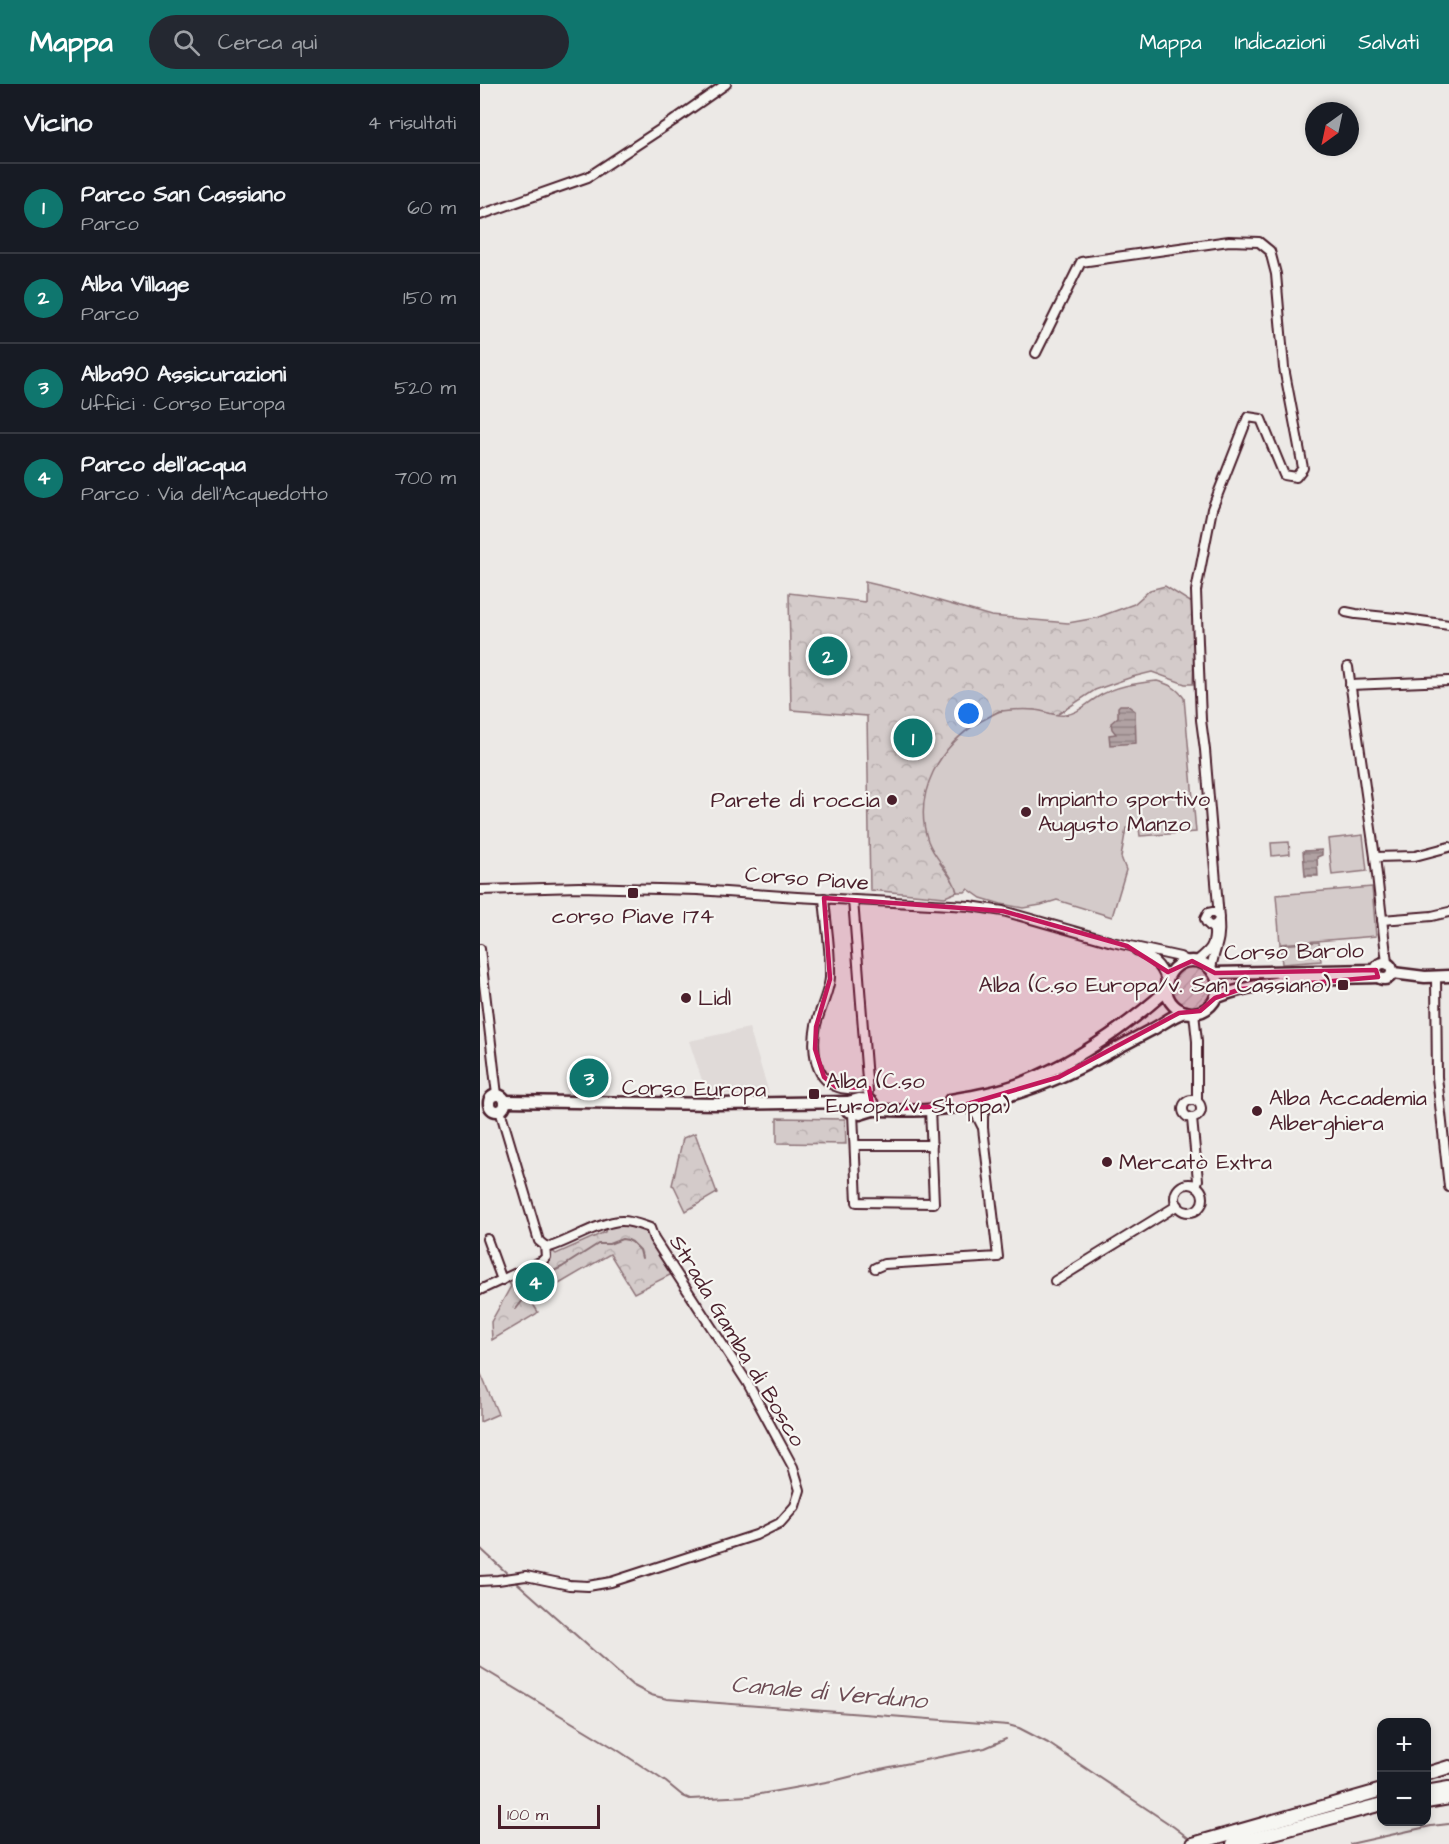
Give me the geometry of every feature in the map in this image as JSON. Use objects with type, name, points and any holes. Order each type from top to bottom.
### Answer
[{"type":"highway","points":[[1431,1772],[1449,1767]]},
{"type":"highway","points":[[1431,1778],[1449,1774]]},
{"type":"highway","points":[[1431,1791],[1449,1788]]},
{"type":"highway","points":[[1193,1844],[1377,1791]]},
{"type":"highway","points":[[1431,1801],[1449,1798]]},
{"type":"highway","points":[[1234,1844],[1377,1805]]},
{"type":"highway","points":[[1234,1844],[1377,1811]]},
{"type":"main road","points":[[1192,961],[1212,971],[1218,986],[1215,998],[1209,1006],[1179,1013],[1059,1077],[991,1100],[930,1109],[870,1101],[950,1100],[982,1095],[1021,1083],[1094,1047],[1139,1014],[1166,986],[1174,967],[1192,961]]},
{"type":"main road","points":[[1377,973],[1383,980],[1388,979],[1390,968]]},
{"type":"main road","name":"Corso Barolo","points":[[1390,968],[1436,977],[1449,976]]},
{"type":"main road","name":"Corso Barolo","points":[[1212,971],[1377,973]]},
{"type":"main road","name":"Corso Barolo","points":[[1215,998],[1241,989],[1273,983],[1377,973]]},
{"type":"main road","points":[[1166,986],[1173,1005],[1190,1012]]},
{"type":"main road","points":[[849,1108],[866,1113],[870,1101]]},
{"type":"main road","name":"Corso Europa","points":[[493,1103],[766,1104],[849,1108]]},
{"type":"main road","name":"Corso Europa","points":[[493,1103],[849,1108]]},
{"type":"street","points":[[480,214],[588,177],[673,122],[726,84]]},
{"type":"street","points":[[1036,353],[1081,262],[1229,241],[1259,242],[1270,251],[1276,274],[1284,368],[1303,468],[1296,477],[1284,475],[1261,419],[1248,417],[1212,509],[1196,591],[1201,720],[1216,896],[1216,924],[1210,926]]},
{"type":"street","points":[[1346,612],[1449,625]]},
{"type":"street","points":[[1348,667],[1390,968]]},
{"type":"street","points":[[1350,685],[1449,681]]},
{"type":"street","points":[[1375,857],[1415,856],[1449,847]]},
{"type":"street","name":"Corso Piave","points":[[480,890],[579,887],[698,890],[970,906],[1003,911],[1127,945]]},
{"type":"street","points":[[824,898],[830,979],[816,1027],[815,1049],[818,1069],[836,1087],[855,1090],[870,1101]]},
{"type":"street","points":[[853,900],[870,1101]]},
{"type":"street","points":[[1382,920],[1432,916],[1449,912]]},
{"type":"street","points":[[1127,945],[1192,961],[1210,950],[1214,942],[1214,930],[1205,919],[1207,915],[1216,916]]},
{"type":"street","points":[[1212,971],[1219,941],[1216,916]]},
{"type":"street","points":[[1127,945],[1148,955],[1160,965],[1166,986]]},
{"type":"street","points":[[480,949],[490,1045],[493,1103],[532,1221],[539,1240],[545,1246],[546,1257],[480,1290]]},
{"type":"street","points":[[1436,977],[1437,1077],[1449,1187]]},
{"type":"street","points":[[1190,1012],[1197,1041],[1197,1101],[1201,1112],[1198,1117],[1192,1119],[1185,1116],[1183,1107],[1188,1101],[1197,1101]]},
{"type":"street","points":[[876,1268],[884,1263],[998,1257],[983,1128],[983,1115],[991,1100]]},
{"type":"street","points":[[964,1105],[976,1114],[983,1128]]},
{"type":"street","points":[[849,1108],[855,1144],[857,1202],[934,1203],[930,1109]]},
{"type":"street","points":[[1192,1119],[1198,1180],[1196,1186]]},
{"type":"street","points":[[855,1144],[932,1145]]},
{"type":"street","points":[[1187,1184],[1200,1189],[1203,1197],[1201,1206],[1189,1212],[1178,1205],[1175,1196],[1179,1188],[1187,1184]]},
{"type":"street","points":[[1055,1281],[1178,1205]]},
{"type":"street","name":"Strada Gamba di Bosco","points":[[480,1581],[526,1576],[588,1587],[611,1582],[756,1535],[780,1523],[795,1506],[800,1490],[793,1467],[736,1364],[654,1239],[650,1228],[637,1223],[620,1221],[589,1230],[557,1245],[545,1246]]},
{"type":"street","points":[[487,1239],[502,1280]]},
{"type":"highlighted area","points":[[824,898],[1003,911],[1127,946],[1168,972],[1192,961],[1215,973],[1376,970],[1378,977],[1241,989],[1215,998],[1200,1011],[1179,1013],[1059,1077],[964,1105],[873,1110],[869,1088],[836,1087],[824,1077],[815,1049],[816,1027],[830,979]]},
{"type":"shaded area","points":[[1120,705],[1127,705],[1135,711],[1136,743],[1110,745],[1109,735],[1116,734],[1111,723],[1118,717]]},
{"type":"shaded area","points":[[1322,850],[1322,855],[1317,857],[1318,876],[1305,876],[1303,851]]},
{"type":"shaded area","points":[[749,1028],[769,1093],[707,1095],[689,1041]]},
{"type":"green space","points":[[865,582],[991,616],[1068,623],[1096,618],[1134,604],[1150,590],[1165,586],[1192,603],[1195,626],[1193,684],[1185,684],[1152,672],[1095,690],[1057,715],[1034,710],[999,711],[972,727],[940,863],[955,884],[957,892],[945,897],[870,890],[867,716],[791,710],[789,593],[865,602]]},
{"type":"green space","name":"Impianto sportivo Augusto Manzo","points":[[1157,681],[1172,687],[1184,698],[1196,832],[1140,836],[1139,828],[1126,828],[1121,857],[1126,870],[1112,917],[1057,900],[1023,908],[981,898],[968,889],[965,892],[957,892],[952,879],[931,848],[924,823],[927,788],[933,772],[953,743],[966,731],[999,712],[1038,710],[1065,715],[1078,711],[1096,698],[1118,688]]},
{"type":"green space","points":[[1363,835],[1367,871],[1332,875],[1328,839]]},
{"type":"green space","points":[[1289,842],[1290,854],[1272,856],[1271,843]]},
{"type":"green space","points":[[1372,887],[1376,936],[1280,944],[1276,895]]},
{"type":"green space","points":[[1319,942],[1321,961],[1282,964],[1280,945]]},
{"type":"green space","points":[[1192,967],[1200,968],[1206,973],[1211,979],[1211,995],[1206,1001],[1200,1006],[1192,1007],[1184,1006],[1178,1001],[1173,995],[1172,987],[1173,979],[1178,973],[1184,968]]},
{"type":"green space","points":[[777,1118],[845,1119],[846,1144],[777,1143]]},
{"type":"green space","points":[[695,1133],[717,1193],[686,1211],[672,1185],[683,1138]]},
{"type":"green space","points":[[617,1223],[647,1232],[672,1274],[634,1293],[610,1254],[535,1298],[531,1301],[538,1312],[536,1314],[492,1340],[491,1322],[511,1286],[508,1281],[545,1263],[548,1253],[552,1251],[556,1254],[605,1232],[606,1227]]},
{"type":"green space","points":[[480,1372],[498,1414],[480,1422]]},
{"type":"waterway","points":[[516,1309],[541,1277],[562,1267],[598,1244],[628,1240],[640,1250],[642,1258]]},
{"type":"waterway","name":"Canale di Verduno","points":[[480,1548],[511,1577]]},
{"type":"waterway","name":"Canale di Verduno","points":[[515,1581],[632,1685],[651,1695],[667,1699],[1008,1725],[1048,1743],[1191,1840]]},
{"type":"waterway","points":[[480,1667],[616,1749],[690,1799],[749,1796],[837,1780],[985,1748],[1006,1739]]},
{"type":"waterway","name":"Canale di Verduno","points":[[1350,1844],[1449,1824]]},
{"type":"place","name":"Alba Village","points":[[828,656]]},
{"type":"place","name":"Parco San Cassiano","points":[[913,738]]},
{"type":"place","name":"Parete di roccia","points":[[892,800]]},
{"type":"place","name":"Impianto sportivo Augusto Manzo","points":[[1026,812]]},
{"type":"place","name":"corso Piave 174","points":[[633,893]]},
{"type":"place","name":"Alba (C.so Europa/v. San Cassiano)","points":[[1343,985]]},
{"type":"place","name":"Lidl","points":[[686,998]]},
{"type":"place","name":"Alba90 Assicurazioni","points":[[589,1078]]},
{"type":"place","name":"Alba (C.so Europa/v. Stoppa)","points":[[814,1094]]},
{"type":"place","name":"Alba Accademia Alberghiera","points":[[1257,1111]]},
{"type":"place","name":"Mercatò Extra","points":[[1107,1162]]},
{"type":"place","name":"Parco dell'acqua","points":[[535,1282]]}]
